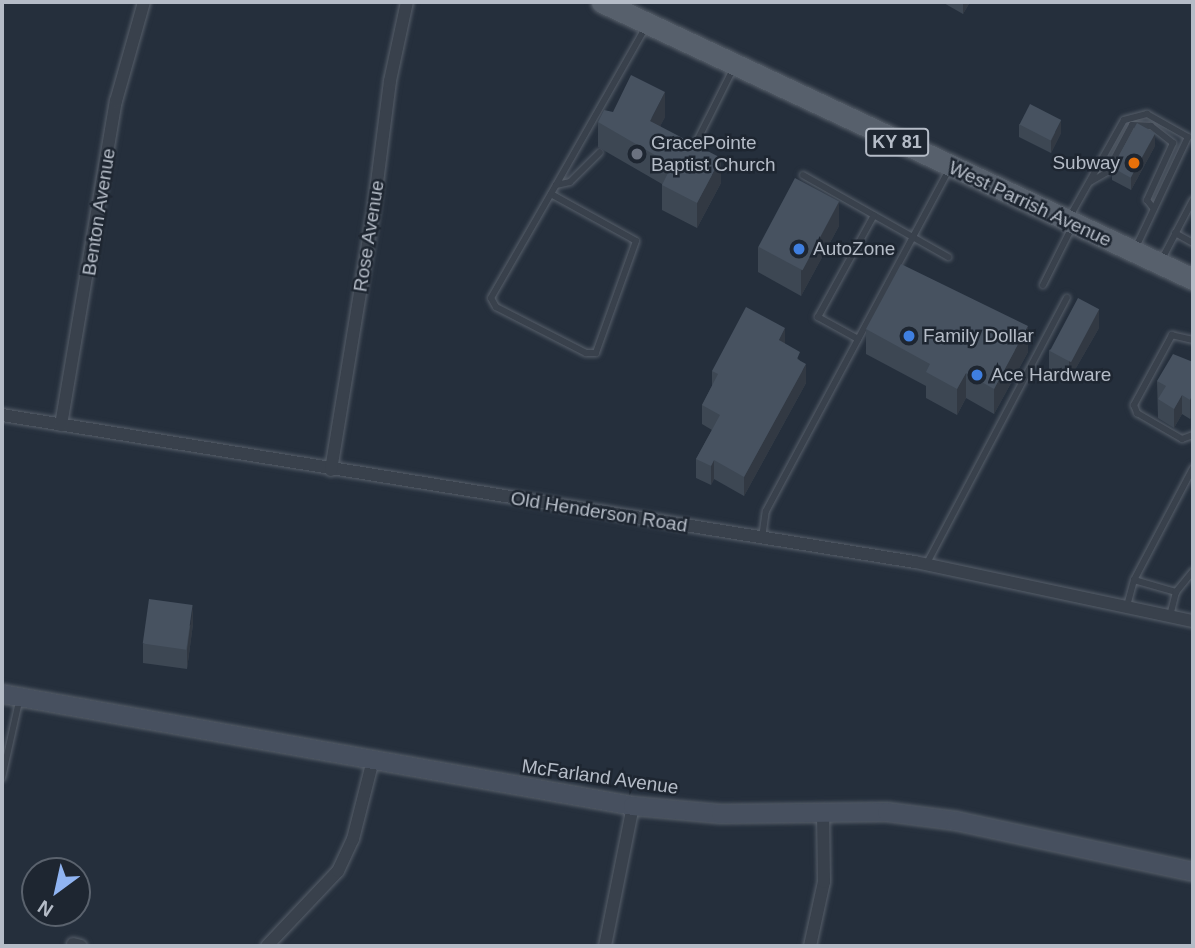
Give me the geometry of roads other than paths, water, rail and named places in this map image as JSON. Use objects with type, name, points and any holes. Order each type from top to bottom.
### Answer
[{"type":"main road","name":"West Parrish Avenue","points":[[603,2],[1193,279]]},
{"type":"street","name":"Benton Avenue","points":[[61,425],[116,101],[144,2]]},
{"type":"street","name":"Rose Avenue","points":[[331,470],[390,81],[407,2]]},
{"type":"street","name":"Old Henderson Road","points":[[2,415],[926,565],[1193,621]]},
{"type":"street","name":"McFarland Avenue","points":[[11,696],[632,806],[721,814],[887,812],[956,821],[1193,872]]},
{"type":"street","points":[[267,946],[338,871],[353,839],[373,761]]},
{"type":"street","points":[[604,946],[632,806]]},
{"type":"street","points":[[810,946],[824,882],[823,811]]},
{"type":"lane","points":[[551,194],[636,242],[596,353],[586,353],[492,303],[551,194],[556,185],[648,24]]},
{"type":"lane","points":[[689,158],[735,65]]},
{"type":"lane","points":[[603,103],[608,110]]},
{"type":"lane","points":[[1043,285],[1087,184],[1124,120],[1147,114],[1188,137],[1134,251]]},
{"type":"lane","points":[[1087,184],[1107,172],[1132,125],[1152,126],[1173,143],[1147,200],[1154,209]]},
{"type":"lane","points":[[556,185],[570,182],[600,152]]},
{"type":"lane","points":[[762,538],[765,510],[950,167]]},
{"type":"lane","points":[[803,175],[948,257]]},
{"type":"lane","points":[[1160,264],[1193,200]]},
{"type":"lane","points":[[858,339],[818,317],[874,215]]},
{"type":"lane","points":[[1175,233],[1193,243]]},
{"type":"lane","points":[[926,565],[1067,298]]},
{"type":"lane","points":[[1193,340],[1172,335],[1134,405],[1136,413],[1182,439],[1193,435]]},
{"type":"lane","points":[[1192,471],[1193,483]]},
{"type":"lane","points":[[1127,606],[1134,580],[1192,471]]},
{"type":"lane","points":[[1170,616],[1175,592],[1193,571]]},
{"type":"lane","points":[[1134,580],[1175,592]]},
{"type":"lane","points":[[2,778],[11,696]]},
{"type":"place","name":"GracePointe Baptist Church","points":[[637,154]]},
{"type":"place","name":"Subway","points":[[1134,163]]},
{"type":"place","name":"AutoZone","points":[[799,249]]},
{"type":"place","name":"Family Dollar","points":[[909,336]]},
{"type":"place","name":"Ace Hardware","points":[[977,375]]}]
